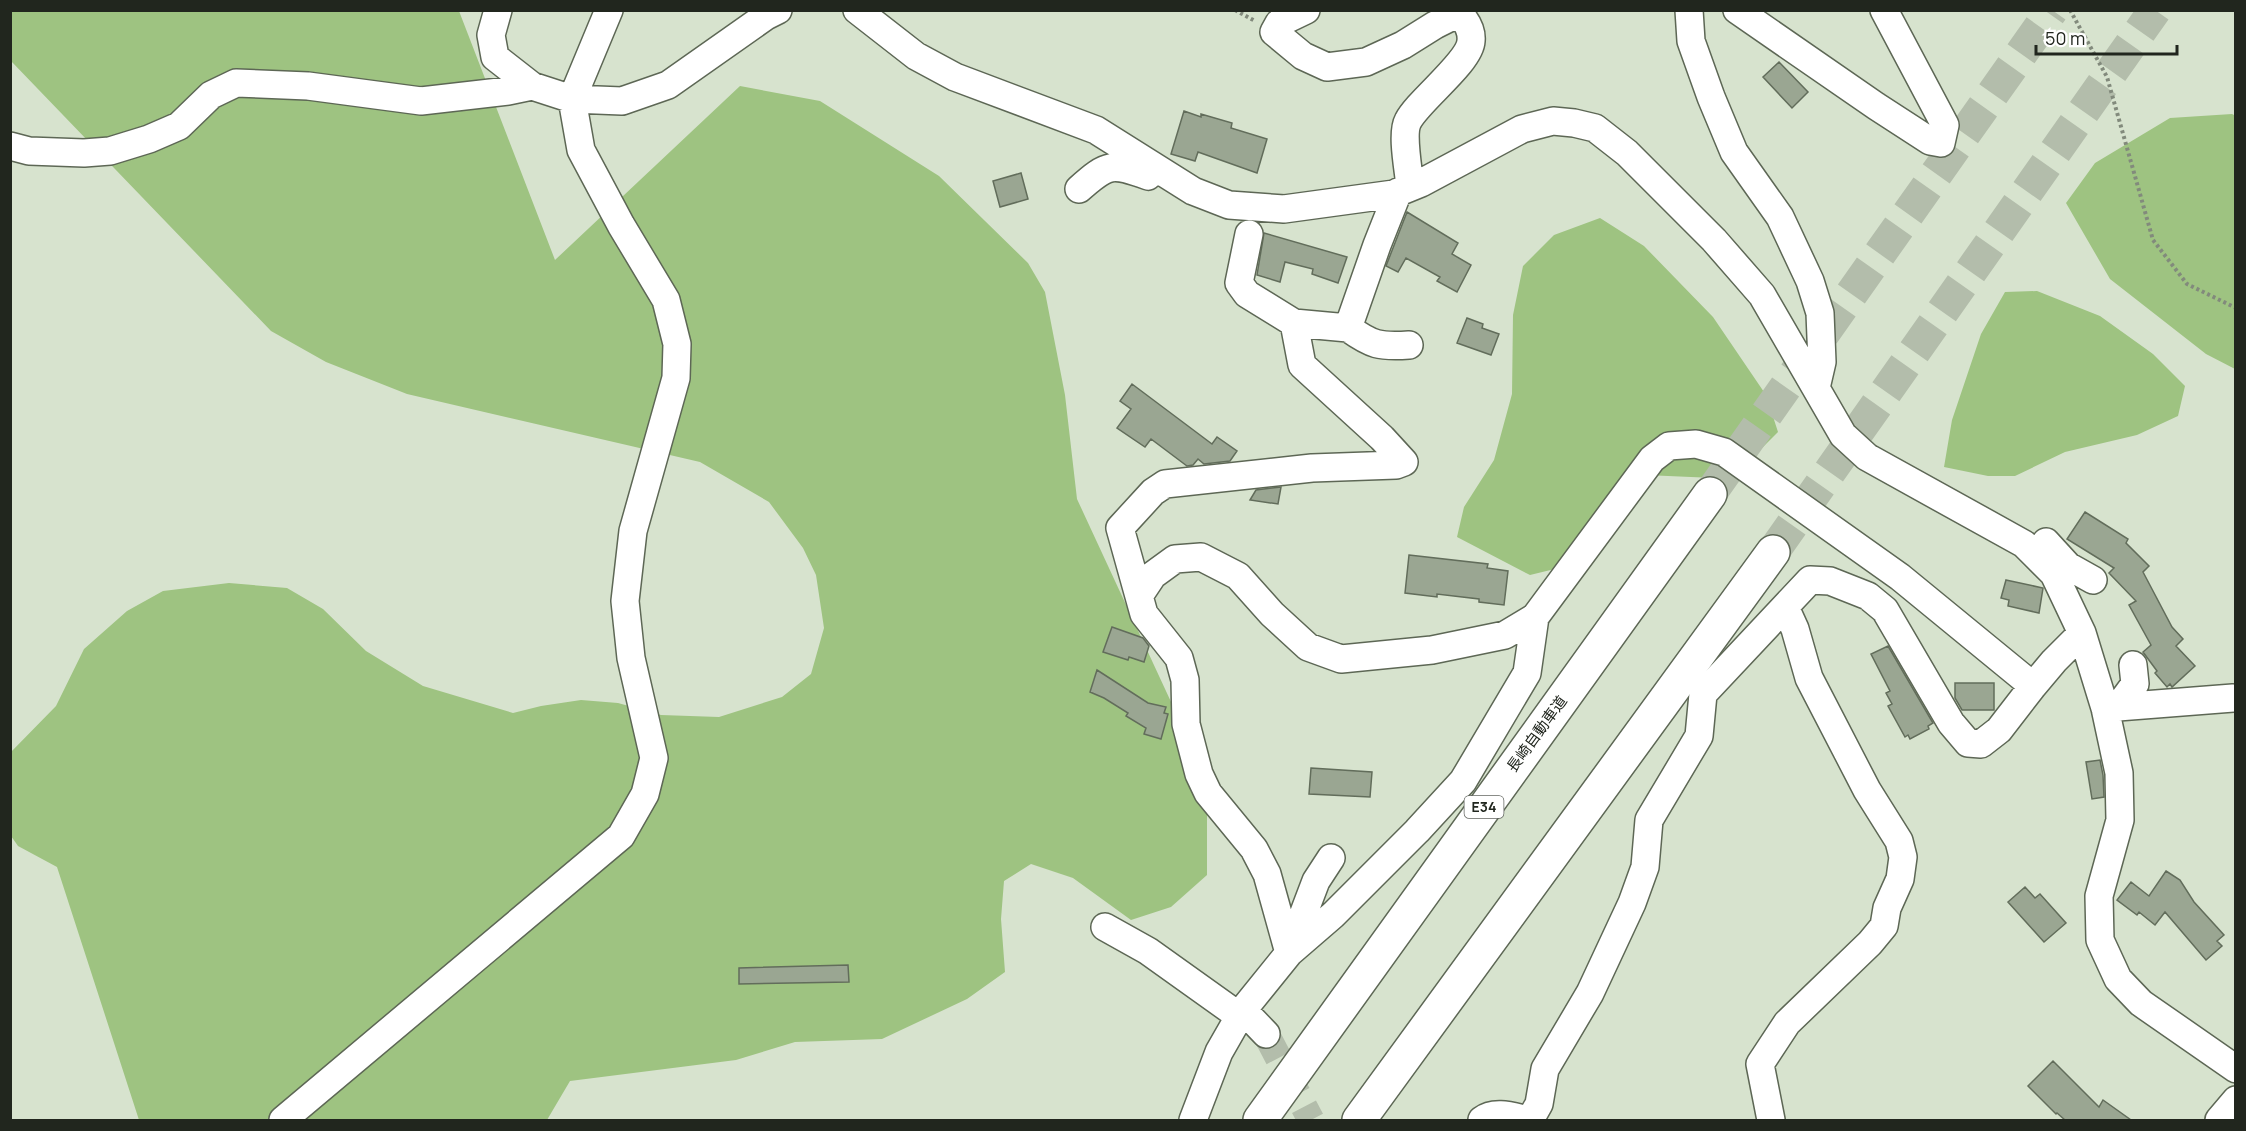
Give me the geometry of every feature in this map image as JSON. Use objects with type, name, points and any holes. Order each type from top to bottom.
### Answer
[{"type":"highway","name":"長崎自動車道","points":[[1260,1120],[1710,494]]},
{"type":"highway","points":[[1359,1120],[1773,552]]},
{"type":"street","points":[[498,10],[491,35],[495,57],[531,86],[572,99],[622,101],[668,85],[766,16],[778,10]]},
{"type":"street","points":[[283,1120],[621,836],[645,794],[654,758],[631,658],[625,601],[633,531],[676,378],[677,344],[666,300],[621,225],[581,150],[572,99],[609,10]]},
{"type":"street","points":[[857,10],[916,56],[955,76],[1096,130],[1193,191],[1229,205],[1284,209],[1329,204],[1404,190],[1522,129],[1553,121],[1595,128],[1628,153],[1714,240],[1762,295],[1844,435],[1867,457],[2024,544],[2054,574],[2082,633],[2111,707],[2119,773],[2120,820],[2098,896],[2100,940],[2118,979],[2141,1003],[2235,1069]]},
{"type":"street","points":[[1306,10],[1279,23],[1274,32],[1304,56],[1327,68],[1366,62],[1403,45],[1453,16],[1464,19],[1470,29],[1471,43],[1467,51],[1407,122],[1404,190],[1377,245],[1348,328]]},
{"type":"street","points":[[1689,10],[1691,41],[1734,152],[1780,217],[1810,281],[1820,313],[1822,362],[1816,388]]},
{"type":"street","points":[[1737,10],[1876,106],[1930,141],[1941,143],[1945,125],[1884,10]]},
{"type":"street","points":[[10,146],[29,151],[84,153],[110,151],[149,139],[179,126],[211,94],[236,83],[309,86],[422,101],[508,92],[531,86]]},
{"type":"street","points":[[1079,189],[1108,167],[1122,167],[1148,176],[1156,168]]},
{"type":"street","points":[[1249,234],[1239,283],[1247,294],[1294,323],[1348,328],[1368,342],[1387,346],[1409,345]]},
{"type":"street","points":[[1289,953],[1267,874],[1254,849],[1208,793],[1199,774],[1186,724],[1185,680],[1179,658],[1144,614],[1120,528],[1153,492],[1165,484],[1312,468],[1396,465],[1404,462],[1382,438],[1302,365],[1294,323]]},
{"type":"street","points":[[1139,596],[1153,575],[1175,559],[1201,557],[1238,576],[1272,614],[1308,647],[1341,659],[1431,650],[1505,635],[1535,617],[1652,459],[1669,446],[1696,444],[1724,452],[1804,508],[1909,584],[2033,686]]},
{"type":"street","points":[[1995,528],[2011,521],[2021,525],[2044,540],[2068,566],[2093,580]]},
{"type":"street","points":[[1482,1120],[1488,1116],[1504,1115],[1532,1120],[1539,1104],[1545,1069],[1590,993],[1632,903],[1644,867],[1649,820],[1699,736],[1703,694],[1810,580],[1830,580],[1868,596],[1885,609],[1951,723],[1968,743],[1981,744],[1999,730],[2054,661],[2082,633]]},
{"type":"street","points":[[1772,1120],[1760,1064],[1787,1023],[1870,943],[1884,926],[1887,908],[1900,879],[1903,857],[1899,841],[1867,790],[1809,678],[1795,629],[1785,607]]},
{"type":"street","points":[[1193,1120],[1219,1052],[1241,1013],[1289,953],[1342,906],[1463,781],[1527,673],[1535,617]]},
{"type":"street","points":[[2111,707],[2134,684],[2133,665]]},
{"type":"street","points":[[2111,707],[2232,698]]},
{"type":"street","points":[[1289,953],[1316,881],[1331,858]]},
{"type":"street","points":[[1105,927],[1148,951],[1241,1013],[1266,1034]]},
{"type":"street","points":[[2219,1120],[2235,1100]]},
{"type":"path","points":[[2070,10],[2107,77],[2153,240],[2187,284],[2235,308]]},
{"type":"green space","points":[[11,11],[459,11],[555,260],[740,86],[820,101],[939,176],[1028,263],[1045,292],[1065,395],[1077,499],[1172,704],[1207,809],[1207,875],[1171,907],[1131,920],[1073,878],[1031,864],[1004,881],[1001,919],[1005,972],[967,999],[882,1039],[795,1042],[736,1060],[570,1081],[547,1120],[139,1120],[57,867],[18,846],[11,836],[10,753],[56,706],[84,649],[127,611],[163,591],[229,583],[287,588],[323,609],[366,651],[423,686],[513,713],[581,700],[618,703],[661,715],[719,717],[782,697],[811,674],[824,628],[816,575],[803,548],[769,502],[700,462],[407,394],[326,362],[271,331],[11,61]]},
{"type":"green space","points":[[2232,114],[2236,116],[2235,369],[2206,354],[2110,279],[2066,203],[2095,163],[2170,118]]},
{"type":"green space","points":[[1600,218],[1644,246],[1713,317],[1766,395],[1778,432],[1755,455],[1714,478],[1645,475],[1631,497],[1616,530],[1575,564],[1530,575],[1457,537],[1464,507],[1494,460],[1512,394],[1513,315],[1523,266],[1554,235]]},
{"type":"green space","points":[[2037,291],[2100,316],[2153,354],[2185,386],[2178,416],[2137,435],[2065,452],[2015,476],[1988,476],[1944,467],[1952,420],[1981,334],[2005,292]]},
{"type":"building","points":[[1779,62],[1808,92],[1792,108],[1763,77]]},
{"type":"building","points":[[1184,111],[1232,123],[1231,128],[1267,139],[1257,173],[1198,152],[1195,161],[1171,154]]},
{"type":"building","points":[[1021,173],[1028,199],[1000,207],[993,181]]},
{"type":"building","points":[[1407,212],[1458,243],[1452,254],[1471,265],[1457,292],[1437,281],[1440,277],[1406,258],[1398,272],[1386,266]]},
{"type":"building","points":[[1264,233],[1347,257],[1338,283],[1312,274],[1313,269],[1285,262],[1280,282],[1257,275]]},
{"type":"building","points":[[1467,318],[1483,324],[1482,328],[1499,334],[1491,355],[1457,343]]},
{"type":"building","points":[[1132,384],[1212,444],[1217,437],[1237,451],[1230,461],[1204,464],[1198,459],[1193,465],[1187,466],[1151,439],[1145,447],[1117,428],[1131,409],[1120,401]]},
{"type":"building","points":[[1281,487],[1278,504],[1250,500],[1256,490]]},
{"type":"building","points":[[2085,512],[2128,539],[2126,543],[2149,566],[2143,572],[2172,627],[2183,639],[2176,646],[2195,666],[2172,687],[2170,684],[2167,687],[2155,673],[2157,671],[2143,652],[2151,645],[2129,605],[2136,601],[2109,573],[2114,568],[2067,539]]},
{"type":"building","points":[[1409,555],[1488,564],[1487,568],[1508,571],[1504,605],[1479,602],[1479,599],[1405,593]]},
{"type":"building","points":[[2006,580],[2043,588],[2039,613],[2008,606],[2009,600],[2001,598]]},
{"type":"building","points":[[1112,627],[1143,638],[1149,646],[1144,662],[1129,657],[1128,660],[1103,652]]},
{"type":"building","points":[[1888,646],[1933,723],[1928,726],[1929,729],[1910,739],[1908,735],[1905,737],[1888,706],[1892,704],[1886,693],[1890,691],[1871,654]]},
{"type":"building","points":[[1097,670],[1148,703],[1166,707],[1164,713],[1168,714],[1161,739],[1144,734],[1146,728],[1126,716],[1128,713],[1090,692]]},
{"type":"building","points":[[1955,683],[1994,683],[1994,710],[1962,710],[1955,698]]},
{"type":"building","points":[[2100,760],[2104,797],[2092,799],[2086,762]]},
{"type":"building","points":[[1311,768],[1372,772],[1370,797],[1309,794]]},
{"type":"building","points":[[2166,871],[2180,880],[2194,902],[2224,935],[2217,941],[2222,946],[2206,960],[2165,912],[2155,925],[2139,912],[2137,915],[2117,900],[2131,882],[2149,896]]},
{"type":"building","points":[[2025,887],[2035,898],[2040,894],[2066,923],[2044,942],[2008,902]]},
{"type":"building","points":[[848,965],[849,982],[739,984],[739,968]]},
{"type":"building","points":[[2053,1061],[2099,1107],[2103,1100],[2131,1120],[2065,1120],[2056,1114],[2028,1086]]},
{"type":"tunnel","points":[[1710,494],[2052,10]]},
{"type":"tunnel","points":[[1773,552],[2155,10]]},
{"type":"tunnel","points":[[1266,1034],[1311,1120]]}]
